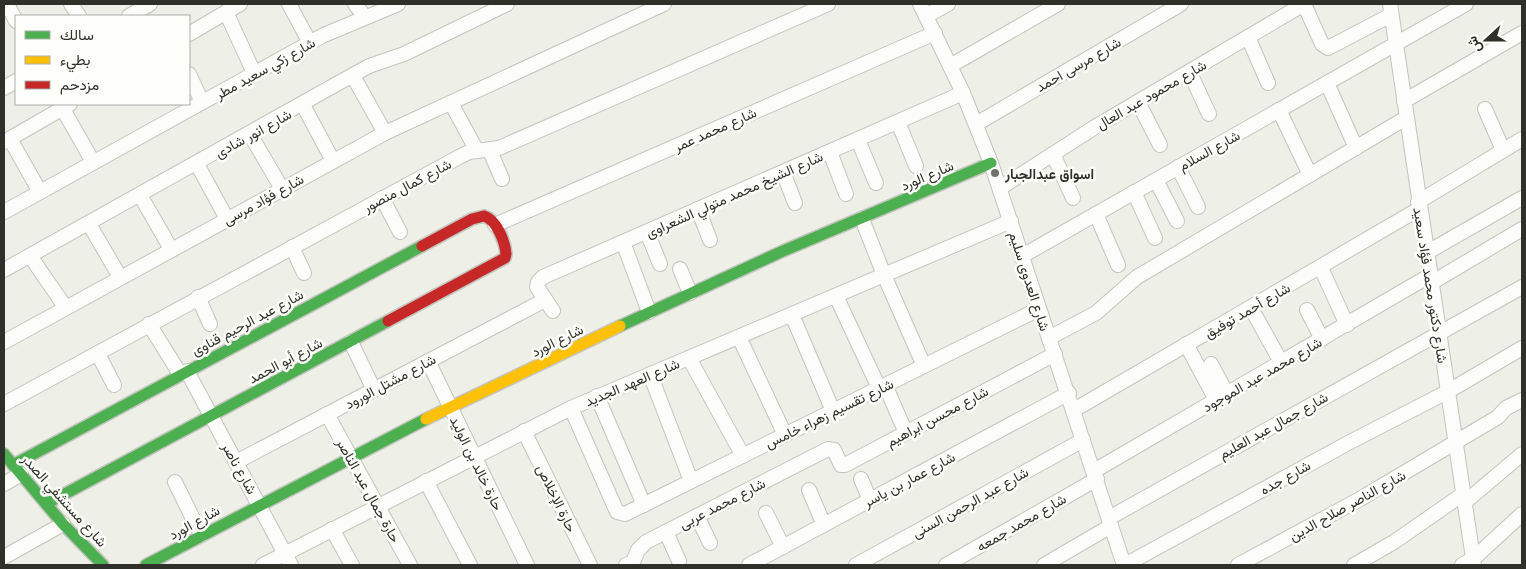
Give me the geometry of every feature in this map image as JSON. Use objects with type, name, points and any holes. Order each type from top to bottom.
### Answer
[{"type":"street","points":[[7,4],[15,19]]},
{"type":"street","points":[[72,4],[78,15]]},
{"type":"street","points":[[133,10],[150,4]]},
{"type":"street","points":[[190,33],[240,4]]},
{"type":"street","points":[[289,4],[310,43]]},
{"type":"street","points":[[355,4],[365,17]]},
{"type":"street","name":"شارع زكي سعيد مطر","points":[[4,212],[310,43],[398,4]]},
{"type":"street","name":"شارع انور شادى","points":[[4,270],[197,164],[369,66],[404,54],[506,4]]},
{"type":"street","name":"شارع فؤاد مرسى","points":[[6,336],[66,308],[385,133],[529,67],[637,9],[664,4]]},
{"type":"street","name":"شارع كمال منصور","points":[[4,404],[459,157],[483,151],[828,4]]},
{"type":"street","name":"شارع العدوى سليم","points":[[920,4],[963,94],[1000,188],[1124,565]]},
{"type":"street","points":[[926,16],[948,4]]},
{"type":"street","points":[[950,66],[1058,4]]},
{"type":"street","name":"شارع مرسى احمد","points":[[976,124],[1181,4]]},
{"type":"street","points":[[1304,4],[1322,44],[1328,48],[1391,9]]},
{"type":"street","name":"شارع محمود عبد العال","points":[[1000,188],[1138,102],[1304,4]]},
{"type":"street","name":"شارع السلام","points":[[1022,256],[1466,4]]},
{"type":"street","name":"شارع دكتور محمد فؤاد سعيد","points":[[1391,9],[1463,498],[1470,563]]},
{"type":"street","points":[[226,12],[254,74]]},
{"type":"street","name":"شارع محمد عمر","points":[[494,225],[935,33]]},
{"type":"street","points":[[1404,101],[1522,33]]},
{"type":"street","points":[[1248,37],[1268,83]]},
{"type":"street","points":[[1190,72],[1209,114]]},
{"type":"street","points":[[190,76],[202,102]]},
{"type":"street","points":[[353,76],[385,133]]},
{"type":"street","points":[[4,88],[15,82]]},
{"type":"street","points":[[1327,83],[1356,148]]},
{"type":"street","name":"شارع الشيخ محمد متولي الشعراوى","points":[[549,305],[537,287],[540,279],[963,94]]},
{"type":"street","points":[[1138,102],[1160,145]]},
{"type":"street","points":[[451,103],[502,179]]},
{"type":"street","points":[[40,192],[7,140],[64,105],[93,162]]},
{"type":"street","points":[[302,105],[333,161]]},
{"type":"street","points":[[1485,109],[1502,150]]},
{"type":"street","points":[[1279,110],[1310,175]]},
{"type":"street","points":[[1049,338],[1096,313],[1136,277],[1406,118]]},
{"type":"street","points":[[898,122],[916,166]]},
{"type":"street","points":[[250,134],[282,189]]},
{"type":"street","name":"شارع أحمد توفيق","points":[[1074,410],[1321,268],[1419,206],[1502,150],[1522,139]]},
{"type":"street","points":[[858,140],[876,183]]},
{"type":"street","points":[[830,152],[846,194]]},
{"type":"street","points":[[1053,154],[1073,198]]},
{"type":"street","points":[[197,164],[227,219]]},
{"type":"street","name":"شارع الورد","points":[[146,565],[259,503],[450,407],[649,312],[991,164]]},
{"type":"street","points":[[1178,167],[1198,207]]},
{"type":"street","points":[[783,172],[795,203]]},
{"type":"street","points":[[1156,180],[1177,221]]},
{"type":"street","points":[[1134,192],[1155,238]]},
{"type":"street","points":[[140,195],[171,249]]},
{"type":"street","points":[[382,198],[400,232]]},
{"type":"street","points":[[1426,254],[1522,198]]},
{"type":"street","points":[[698,209],[710,240]]},
{"type":"street","points":[[1096,214],[1118,265]]},
{"type":"street","name":"شارع عبد الرحيم قناوى","points":[[17,470],[184,373],[472,219],[482,216],[488,217],[494,225]]},
{"type":"street","points":[[862,219],[884,276],[924,366]]},
{"type":"street","name":"شارع العهد الجديد","points":[[263,565],[288,560],[332,530],[570,408],[1010,221]]},
{"type":"street","points":[[89,224],[120,277]]},
{"type":"street","name":"شارع أبو الحمد","points":[[46,504],[505,258],[507,250],[494,225]]},
{"type":"street","name":"شارع محمد عبد الموجود","points":[[1095,475],[1281,362],[1522,229]]},
{"type":"street","points":[[647,232],[660,264]]},
{"type":"street","points":[[624,242],[649,312]]},
{"type":"street","points":[[292,247],[304,273]]},
{"type":"street","points":[[30,256],[66,308]]},
{"type":"street","points":[[1321,268],[1347,325]]},
{"type":"street","points":[[680,269],[690,293]]},
{"type":"street","name":"شارع جمال عبد العليم","points":[[1044,565],[1110,522],[1522,287]]},
{"type":"street","points":[[836,296],[906,433]]},
{"type":"street","points":[[198,297],[210,324]]},
{"type":"street","name":"شارع مشتل الورود","points":[[236,462],[428,361],[549,305]]},
{"type":"street","points":[[1251,308],[1281,362]]},
{"type":"street","name":"شارع تقسيم زهراء خامس","points":[[570,408],[620,514],[625,514],[1039,309]]},
{"type":"street","points":[[1307,310],[1322,339]]},
{"type":"street","points":[[792,315],[833,411]]},
{"type":"street","name":"شارع ناصر","points":[[149,324],[184,373],[211,416],[288,560]]},
{"type":"street","points":[[738,337],[785,435]]},
{"type":"street","points":[[351,342],[374,390]]},
{"type":"street","points":[[1186,344],[1221,397]]},
{"type":"street","name":"شارع جده","points":[[1124,565],[1350,442],[1447,392],[1522,348]]},
{"type":"street","points":[[98,354],[114,385]]},
{"type":"street","name":"شارع محسن ابراهيم","points":[[827,450],[833,449],[840,464],[844,466],[1055,354]]},
{"type":"street","points":[[689,358],[743,456]]},
{"type":"street","name":"حارة خالد بن الوليد","points":[[428,361],[527,565]]},
{"type":"street","points":[[1211,364],[1221,397]]},
{"type":"street","points":[[650,374],[692,481]]},
{"type":"street","name":"شارع عمار بن ياسر","points":[[749,565],[1068,393]]},
{"type":"street","points":[[597,396],[644,505]]},
{"type":"street","name":"شارع الناصر صلاح الدين","points":[[1238,565],[1455,443],[1498,417],[1506,408],[1522,400]]},
{"type":"street","name":"حارة جمال عبد الناصر","points":[[328,414],[410,565]]},
{"type":"street","name":"حارة الإخلاص","points":[[524,431],[590,565]]},
{"type":"street","name":"شارع عبد الرحمن السنى","points":[[856,565],[1083,440]]},
{"type":"street","name":"شارع محمد عربى","points":[[626,565],[633,562],[641,546],[827,450]]},
{"type":"street","name":"شارع مستشفي الصدر","points":[[4,454],[63,524],[103,565]]},
{"type":"street","points":[[1354,565],[1463,498],[1522,454]]},
{"type":"street","points":[[4,484],[17,470]]},
{"type":"street","name":"شارع محمد جمعه","points":[[946,565],[1095,475]]},
{"type":"street","points":[[861,479],[870,500]]},
{"type":"street","points":[[426,481],[470,565]]},
{"type":"street","points":[[175,482],[201,535]]},
{"type":"street","points":[[809,490],[824,525]]},
{"type":"street","points":[[766,513],[783,547]]},
{"type":"street","points":[[1470,563],[1522,514]]},
{"type":"street","points":[[697,516],[710,543]]},
{"type":"street","points":[[4,557],[63,524]]},
{"type":"street","points":[[332,530],[352,565]]},
{"type":"street","points":[[666,532],[679,561]]},
{"type":"traffic: fast","points":[[620,326],[783,251],[991,163]]},
{"type":"traffic: fast","points":[[13,465],[422,246]]},
{"type":"traffic: fast","points":[[46,504],[388,321]]},
{"type":"traffic: fast","points":[[146,565],[426,419]]},
{"type":"traffic: fast","points":[[4,454],[63,524],[103,565]]},
{"type":"traffic: slow","points":[[426,419],[620,326]]},
{"type":"traffic: jam","points":[[388,321],[505,258],[506,254],[502,238],[496,227],[489,218],[484,216],[472,219],[422,246]]},
{"type":"place","name":"اسواق عبدالجبار","points":[[995,173]]}]
